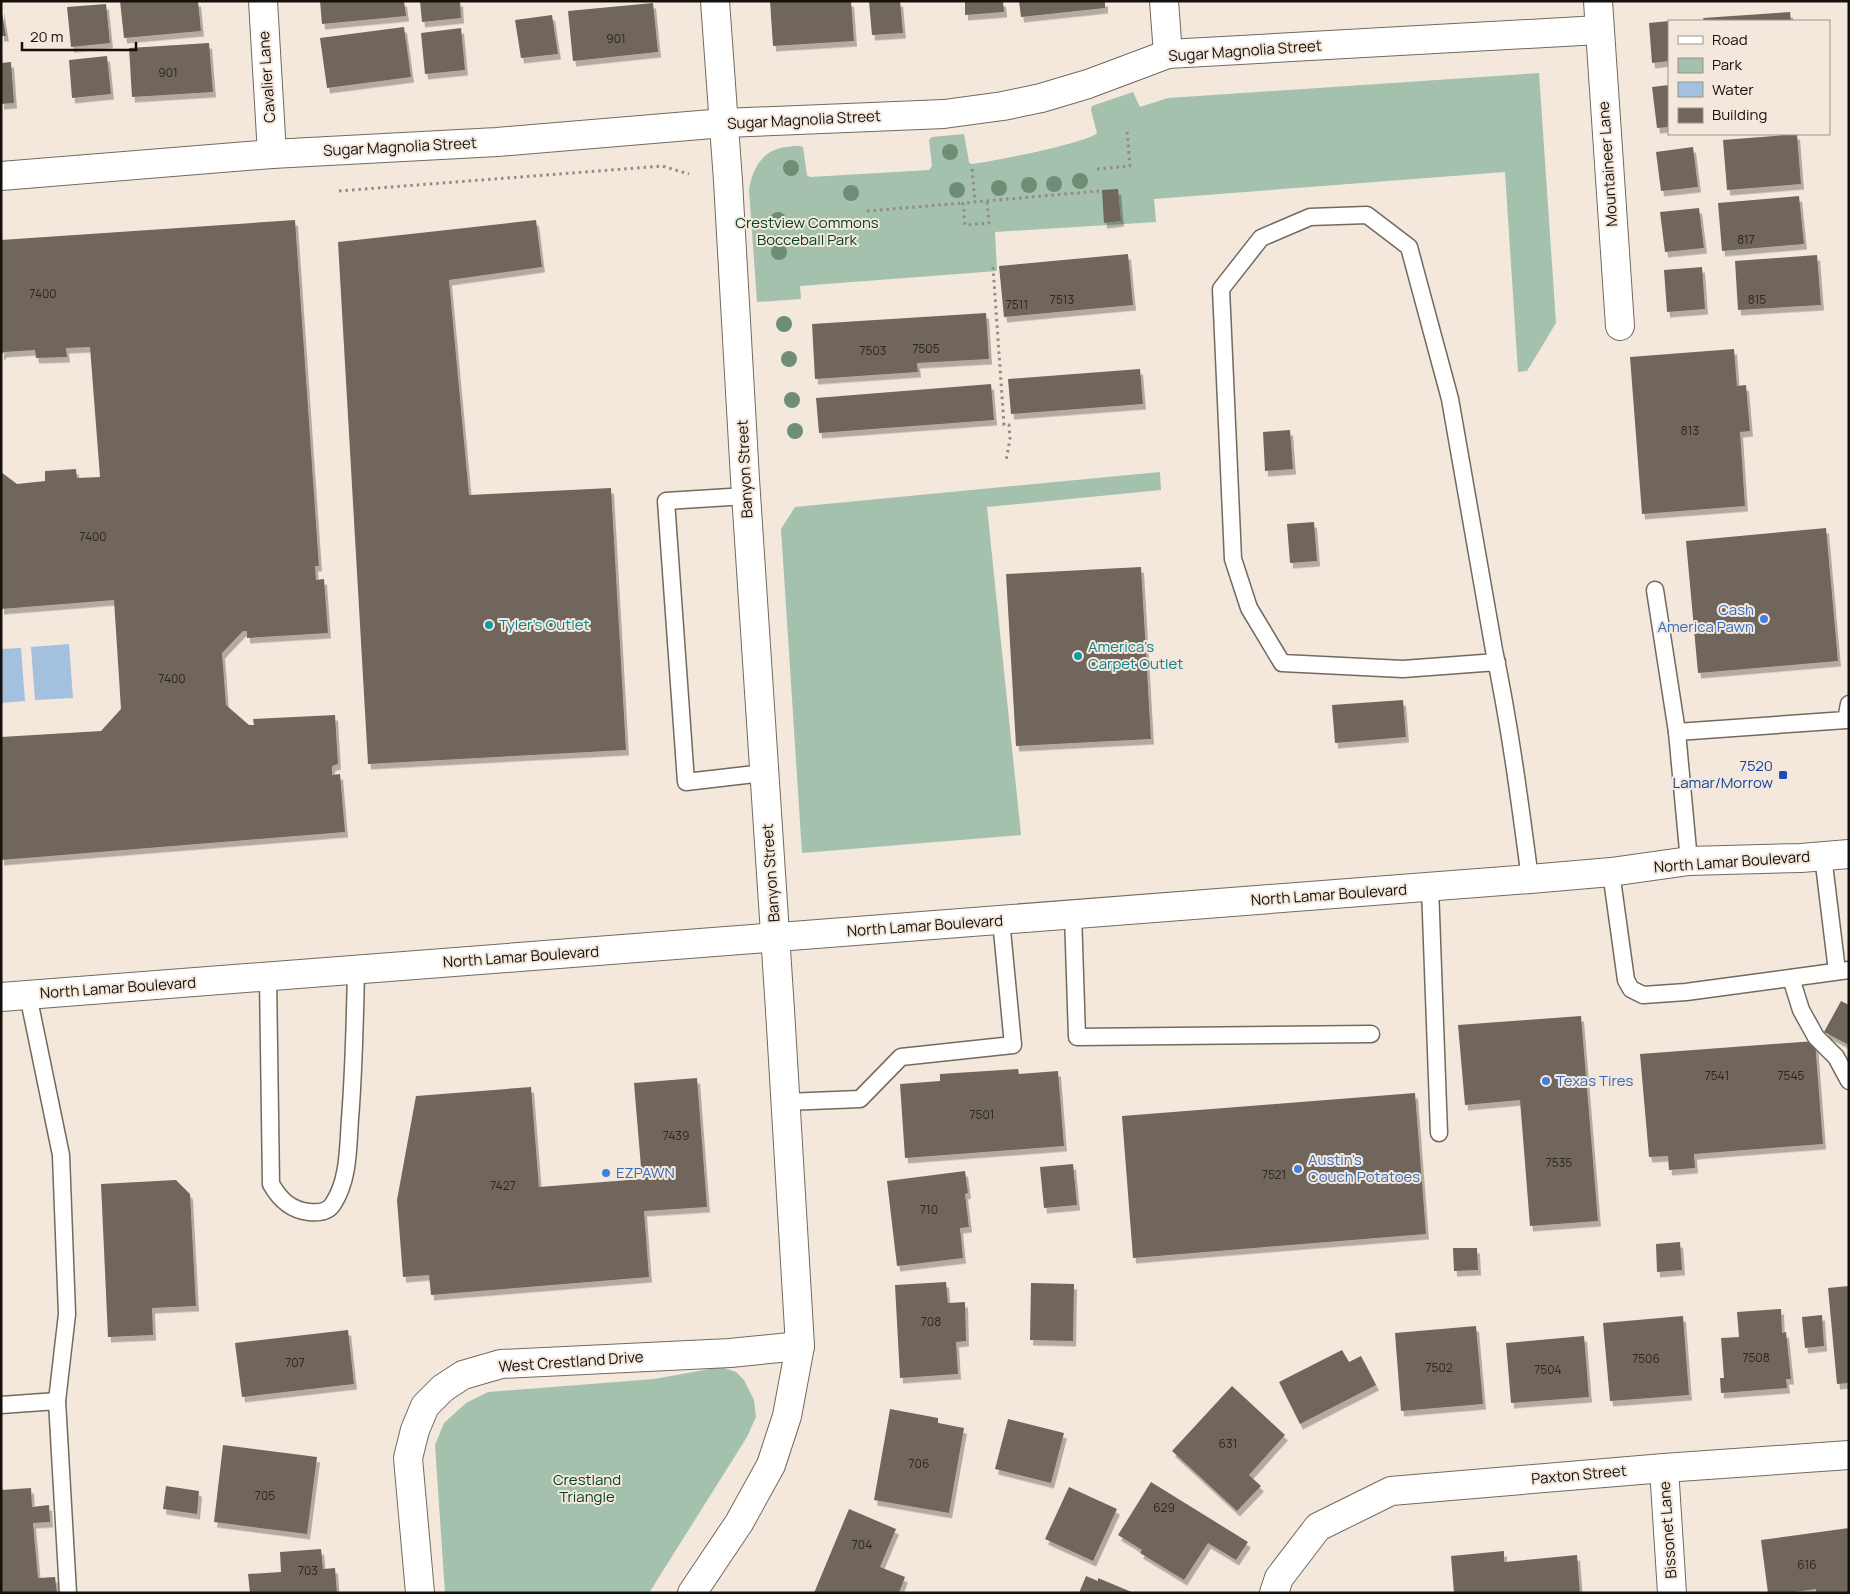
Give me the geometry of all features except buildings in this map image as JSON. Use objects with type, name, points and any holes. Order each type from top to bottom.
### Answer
[{"type":"street","name":"Cavalier Lane","points":[[262,1],[272,154]]},
{"type":"street","name":"Banyon Street","points":[[715,1],[776,937]]},
{"type":"street","points":[[1164,1],[1168,54]]},
{"type":"street","name":"Mountaineer Lane","points":[[1598,1],[1620,326]]},
{"type":"street","name":"Sugar Magnolia Street","points":[[1,176],[272,154],[497,142],[724,124],[944,114],[1003,106],[1041,98],[1088,84],[1168,54],[1599,30]]},
{"type":"street","name":"North Lamar Boulevard","points":[[1,997],[1430,887],[1612,872],[1689,862],[1836,855]]},
{"type":"street","points":[[692,1593],[739,1523],[771,1465],[787,1416],[800,1346],[776,937]]},
{"type":"street","name":"West Crestland Drive","points":[[420,1593],[408,1458],[415,1430],[424,1406],[443,1388],[463,1375],[501,1364],[730,1352],[800,1346]]},
{"type":"street","name":"Paxton Street","points":[[1274,1593],[1279,1578],[1318,1527],[1391,1491],[1664,1468],[1849,1455]]},
{"type":"street","name":"Bissonet Lane","points":[[1664,1468],[1672,1593]]},
{"type":"lane","points":[[1497,662],[1403,669],[1282,663],[1249,608],[1234,559],[1220,289],[1261,238],[1310,217],[1367,215],[1409,247],[1450,399],[1497,662],[1520,803],[1530,879]]},
{"type":"lane","points":[[746,496],[666,502],[686,782],[764,773]]},
{"type":"lane","points":[[1655,590],[1677,732],[1689,862]]},
{"type":"lane","points":[[1677,732],[1846,720],[1849,704]]},
{"type":"lane","points":[[1612,872],[1626,980],[1631,989],[1644,995],[1686,992],[1843,971],[1836,855]]},
{"type":"lane","points":[[1430,887],[1438,1133]]},
{"type":"lane","points":[[1073,914],[1077,1038],[1371,1034]]},
{"type":"lane","points":[[786,1102],[860,1099],[901,1057],[1013,1045],[1001,920]]},
{"type":"lane","points":[[268,977],[271,1184],[279,1197],[288,1206],[309,1212],[325,1212],[333,1206],[346,1168],[354,1065],[356,970]]},
{"type":"lane","points":[[1791,978],[1800,1010],[1816,1038],[1836,1057],[1849,1081]]},
{"type":"lane","points":[[28,995],[61,1155],[67,1314],[58,1401],[68,1593]]},
{"type":"lane","points":[[1,1405],[58,1401]]},
{"type":"path","points":[[1097,169],[1130,166],[1127,132]]},
{"type":"path","points":[[339,191],[662,166],[690,174]]},
{"type":"path","points":[[972,168],[975,202]]},
{"type":"path","points":[[867,211],[1100,191]]},
{"type":"path","points":[[963,203],[965,225],[989,223],[987,202]]},
{"type":"path","points":[[993,267],[1004,425],[1009,425],[1010,439],[1006,461]]},
{"type":"green space","name":"Crestview Commons Bocceball Park","points":[[1539,73],[1556,323],[1527,371],[1518,372],[1505,172],[1154,199],[1156,222],[995,232],[997,271],[800,286],[801,299],[757,302],[749,190],[756,167],[766,155],[780,148],[803,147],[807,175],[810,177],[929,170],[932,166],[929,140],[932,137],[964,134],[971,164],[1038,152],[1076,142],[1097,133],[1091,110],[1092,106],[1133,92],[1140,107],[1168,98]]},
{"type":"green space","points":[[1160,472],[1161,490],[987,507],[1021,835],[802,853],[781,529],[795,507]]},
{"type":"green space","name":"Crestland Triangle","points":[[721,1367],[736,1372],[744,1380],[754,1400],[756,1417],[747,1437],[649,1593],[445,1593],[435,1445],[444,1423],[466,1403],[488,1392],[654,1379]]},
{"type":"water","points":[[69,644],[73,698],[35,700],[31,647]]},
{"type":"water","points":[[21,648],[25,701],[1,703],[1,649]]},
{"type":"place","name":"Cash America Pawn","points":[[1764,619]]},
{"type":"place","name":"Tyler's Outlet","points":[[489,625]]},
{"type":"place","name":"America's Carpet Outlet","points":[[1078,656]]},
{"type":"place","name":"7520 Lamar/Morrow","points":[[1783,775]]},
{"type":"place","name":"Texas Tires","points":[[1546,1081]]},
{"type":"place","name":"Austin's Couch Potatoes","points":[[1298,1169]]},
{"type":"place","name":"EZPAWN","points":[[606,1173]]}]
